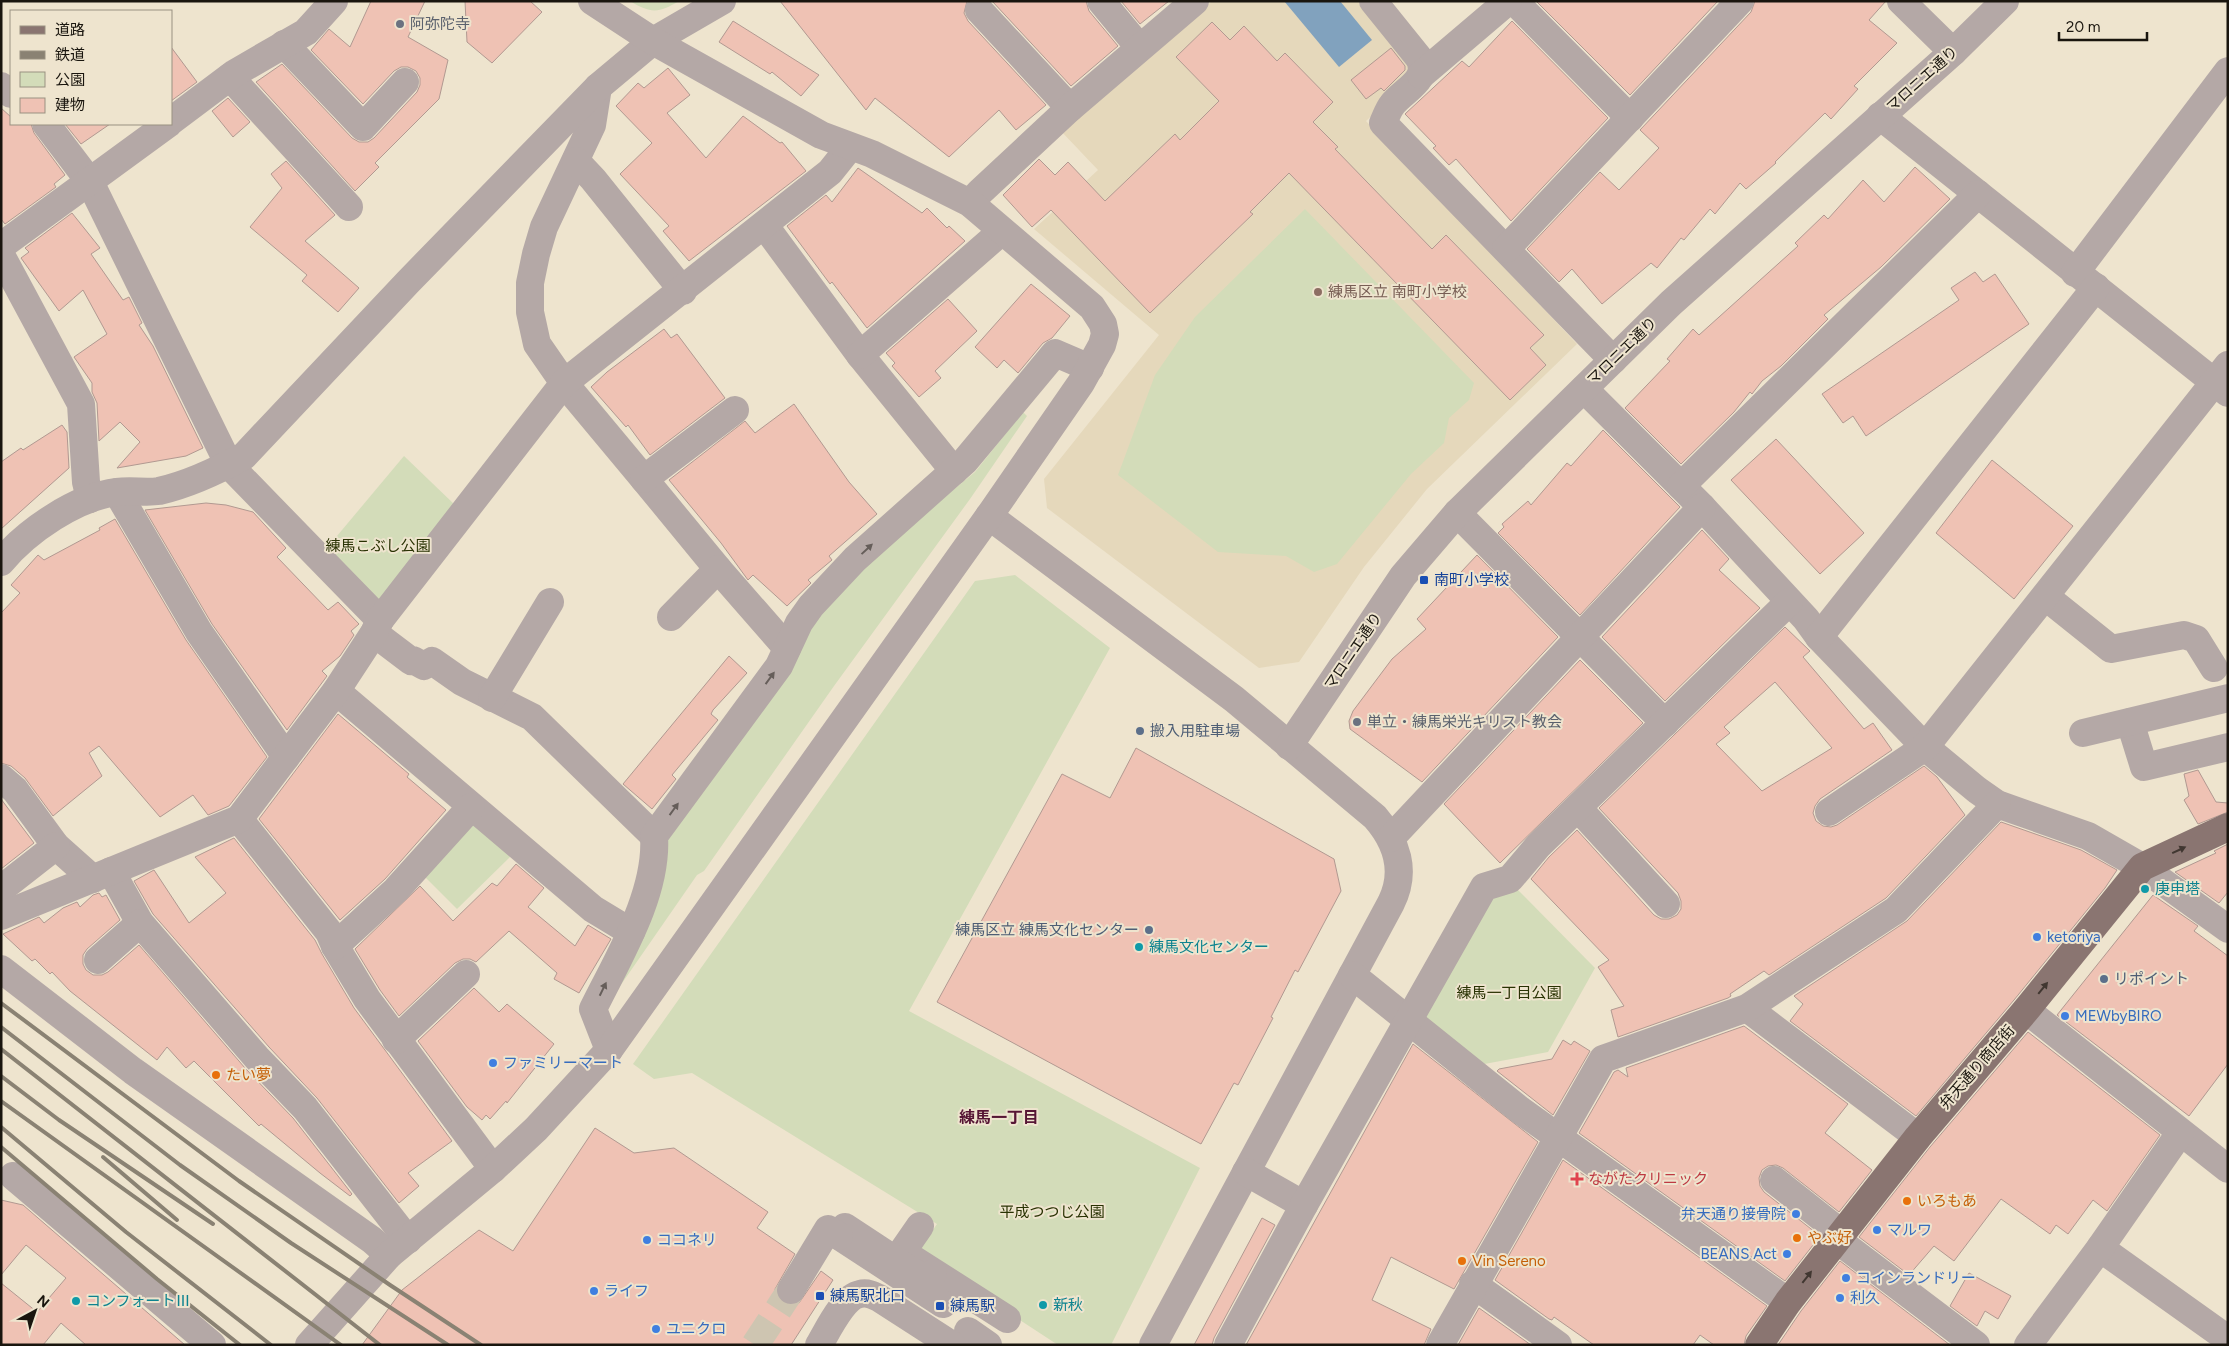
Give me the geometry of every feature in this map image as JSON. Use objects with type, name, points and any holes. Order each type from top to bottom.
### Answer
[{"type":"main road","name":"弁天通り商店街","points":[[1759,1345],[1788,1302],[1918,1137],[2026,1010],[2142,867],[2228,828]]},
{"type":"street","points":[[172,120],[230,77],[306,32],[334,1]]},
{"type":"street","points":[[309,1345],[398,1247],[493,1169],[536,1129],[608,1050],[989,516],[1090,368],[1102,345],[1105,334],[1103,324],[1092,307],[970,203],[872,154],[821,135],[653,41],[592,1]]},
{"type":"street","points":[[1,562],[11,551],[46,522],[90,498],[116,492],[157,491],[185,484],[244,456],[270,431],[408,282],[598,87],[653,41],[722,1]]},
{"type":"street","points":[[1101,1],[1139,47]]},
{"type":"street","points":[[970,203],[1070,108],[1195,1]]},
{"type":"street","points":[[1373,1],[1422,64],[1421,75],[1418,81],[1392,105],[1383,123],[1613,360]]},
{"type":"street","points":[[1421,75],[1508,1]]},
{"type":"street","points":[[1514,1],[1630,118]]},
{"type":"street","points":[[1506,249],[1740,1]]},
{"type":"street","points":[[1901,1],[1953,52]]},
{"type":"street","name":"マロニエ通り","points":[[1289,746],[1403,576],[1457,512],[1671,303],[1953,52],[2005,1]]},
{"type":"street","points":[[979,10],[1070,108]]},
{"type":"street","points":[[284,44],[363,127],[405,82]]},
{"type":"street","points":[[1819,637],[2085,280],[2228,71]]},
{"type":"street","points":[[230,77],[349,207]]},
{"type":"street","points":[[598,87],[592,125],[544,227],[536,254],[530,283],[530,312],[537,344],[564,383],[718,569],[787,648]]},
{"type":"street","points":[[1829,812],[1925,747],[2224,380],[2085,280],[1880,116]]},
{"type":"street","points":[[47,125],[90,182],[229,464],[411,661],[424,666],[432,661],[462,682],[532,717],[654,836]]},
{"type":"street","points":[[1,246],[167,125]]},
{"type":"street","points":[[1,916],[239,819],[336,691],[377,626],[564,383],[765,226],[830,172],[850,147]]},
{"type":"street","points":[[576,160],[682,291]]},
{"type":"street","points":[[1681,486],[1978,194]]},
{"type":"street","points":[[765,226],[860,355],[954,471]]},
{"type":"street","points":[[860,355],[1002,231]]},
{"type":"street","points":[[1,255],[81,404],[86,482],[90,498]]},
{"type":"street","points":[[608,1050],[593,1009],[631,932],[647,890],[654,836],[779,666],[799,623],[824,590],[887,530],[965,461],[1055,354],[1090,368]]},
{"type":"street","points":[[1584,388],[1702,507],[1806,619],[1819,637],[1925,747],[1997,804],[2088,836],[2142,867],[2228,929]]},
{"type":"street","points":[[644,480],[735,410]]},
{"type":"street","points":[[116,492],[199,632],[286,757]]},
{"type":"street","points":[[1391,838],[1702,507]]},
{"type":"street","points":[[1457,512],[1578,637],[1665,723]]},
{"type":"street","points":[[989,516],[1234,699],[1375,817],[1391,838],[1399,862],[1397,887],[1391,903],[1153,1345]]},
{"type":"street","points":[[672,617],[718,569]]},
{"type":"street","points":[[2046,597],[2111,649],[2184,635],[2196,639],[2214,668]]},
{"type":"street","points":[[492,698],[550,602]]},
{"type":"street","points":[[1228,1345],[1304,1205],[1484,887],[1510,879],[1538,846],[1789,602]]},
{"type":"street","points":[[336,691],[593,909],[631,932]]},
{"type":"street","points":[[2083,733],[2228,698]]},
{"type":"street","points":[[2130,722],[2144,767],[2228,747]]},
{"type":"street","points":[[1,778],[15,790],[56,846],[102,875],[140,923],[257,1058],[305,1108],[398,1247]]},
{"type":"street","points":[[1440,1345],[1473,1284],[1603,1059],[1748,1008],[1896,910],[1997,804]]},
{"type":"street","points":[[335,946],[396,890],[471,806]]},
{"type":"street","points":[[1578,808],[1666,904]]},
{"type":"street","points":[[239,819],[329,932],[335,946],[396,1040],[493,1169]]},
{"type":"street","points":[[1,889],[56,846]]},
{"type":"street","points":[[98,960],[140,923]]},
{"type":"street","points":[[1,969],[133,1071],[372,1240],[398,1247]]},
{"type":"street","points":[[396,1040],[466,974]]},
{"type":"street","points":[[1352,975],[1520,1110],[1788,1302]]},
{"type":"street","points":[[1748,1008],[1918,1137]]},
{"type":"street","points":[[2026,1010],[2228,1169]]},
{"type":"street","points":[[2028,1345],[2100,1248],[2180,1133]]},
{"type":"street","points":[[1246,1172],[1304,1205]]},
{"type":"street","points":[[14,1176],[212,1345]]},
{"type":"street","points":[[1774,1180],[1839,1236],[1976,1345]]},
{"type":"street","points":[[920,1226],[902,1252],[1007,1319]]},
{"type":"street","points":[[839,1236],[845,1227],[927,1281],[933,1273]]},
{"type":"street","points":[[791,1290],[828,1229],[943,1304]]},
{"type":"street","points":[[2100,1248],[2224,1338]]},
{"type":"street","points":[[1473,1284],[1558,1345]]},
{"type":"street","points":[[819,1345],[841,1309],[851,1298],[860,1294],[869,1294],[879,1298],[969,1340]]},
{"type":"shaded area","name":"練馬区立 南町小学校","points":[[1212,1],[1361,1],[1411,64],[1411,79],[1366,121],[1577,344],[1427,489],[1364,567],[1299,662],[1259,668],[1047,508],[1044,479],[1159,335],[1034,229],[1098,170],[1060,130]]},
{"type":"green space","points":[[630,1],[679,1],[660,10],[649,10]]},
{"type":"green space","points":[[1305,209],[1474,383],[1469,400],[1449,418],[1444,443],[1411,474],[1337,564],[1314,572],[1286,556],[1218,552],[1118,475],[1155,375],[1195,317]]},
{"type":"green space","points":[[1023,412],[1027,416],[970,499],[834,686],[704,871],[697,875],[618,989],[667,836],[803,633],[869,559],[975,472]]},
{"type":"green space","name":"練馬こぶし公園","points":[[404,456],[456,506],[386,600],[371,603],[330,561],[332,542]]},
{"type":"green space","name":"平成つつじ公園","points":[[1015,575],[1110,648],[909,1011],[1200,1168],[1111,1345],[1058,1345],[917,1253],[937,1224],[692,1073],[654,1079],[633,1064],[975,581]]},
{"type":"green space","points":[[477,825],[512,855],[457,909],[423,875],[465,826]]},
{"type":"green space","name":"練馬一丁目公園","points":[[1518,890],[1595,968],[1548,1052],[1479,1065],[1421,1018],[1492,897]]},
{"type":"water","points":[[1284,1],[1340,1],[1372,40],[1339,67]]},
{"type":"building","points":[[371,1],[425,1],[408,37],[448,60],[439,99],[375,163],[379,167],[355,191],[256,82],[282,64],[352,138],[359,142],[368,142],[374,138],[417,92],[420,78],[416,71],[408,67],[401,67],[394,71],[363,104],[311,50],[329,29],[350,47]]},
{"type":"building","points":[[465,1],[530,1],[542,12],[492,63],[467,42]]},
{"type":"building","points":[[780,1],[967,1],[964,13],[968,21],[1046,105],[1016,130],[999,110],[949,157],[875,98],[866,110]]},
{"type":"building","points":[[992,1],[1086,1],[1089,11],[1118,46],[1071,86]]},
{"type":"building","points":[[1121,1],[1169,1],[1140,24]]},
{"type":"building","points":[[1536,1],[1718,1],[1630,95]]},
{"type":"building","points":[[1755,1],[1886,1],[1869,20],[1897,43],[1854,86],[1858,89],[1831,119],[1825,113],[1776,163],[1746,189],[1740,183],[1715,214],[1710,209],[1684,240],[1681,238],[1657,268],[1651,263],[1602,304],[1572,269],[1559,282],[1527,249],[1600,172],[1619,190],[1659,148],[1640,130],[1751,12]]},
{"type":"building","points":[[733,21],[819,75],[801,96],[772,72],[770,74],[719,42]]},
{"type":"building","points":[[1512,21],[1608,118],[1511,221],[1456,159],[1449,165],[1433,148],[1436,146],[1405,114],[1462,61],[1469,67]]},
{"type":"building","points":[[1212,22],[1230,40],[1244,26],[1277,61],[1285,53],[1333,102],[1313,122],[1338,147],[1335,149],[1432,249],[1446,235],[1544,335],[1530,348],[1546,365],[1510,400],[1289,173],[1250,212],[1253,214],[1150,313],[1051,210],[1032,227],[1003,195],[1039,159],[1055,175],[1068,162],[1105,201],[1175,134],[1180,140],[1219,101],[1176,57]]},
{"type":"building","points":[[172,48],[197,82],[172,100]]},
{"type":"building","points":[[1391,48],[1405,66],[1405,70],[1384,91],[1381,88],[1366,99],[1351,80]]},
{"type":"building","points":[[668,68],[690,95],[667,113],[706,158],[743,116],[780,143],[782,142],[806,171],[689,261],[663,231],[669,226],[620,174],[652,143],[616,106],[638,83],[644,88]]},
{"type":"building","points":[[228,98],[250,122],[233,137],[212,111]]},
{"type":"building","points":[[1,108],[10,116],[10,125],[31,125],[34,133],[65,175],[54,184],[56,187],[5,224],[1,219]]},
{"type":"building","points":[[66,125],[109,125],[81,144]]},
{"type":"building","points":[[286,161],[335,215],[305,241],[359,288],[338,312],[302,281],[307,275],[250,227],[282,188],[271,174]]},
{"type":"building","points":[[1915,167],[1950,199],[1881,267],[1824,315],[1828,319],[1781,366],[1762,381],[1752,394],[1750,392],[1734,412],[1681,464],[1625,408],[1670,361],[1667,359],[1693,329],[1699,335],[1798,246],[1795,243],[1824,215],[1828,219],[1863,180],[1884,202]]},
{"type":"building","points":[[858,168],[922,213],[927,208],[947,228],[949,226],[965,241],[867,328],[832,282],[830,284],[787,226],[826,195],[832,202]]},
{"type":"building","points":[[72,213],[100,248],[91,254],[123,300],[129,297],[142,323],[139,325],[153,346],[203,448],[186,456],[117,468],[140,442],[120,422],[99,441],[97,403],[92,392],[92,383],[74,357],[107,334],[83,290],[59,311],[21,258],[29,252],[25,248]]},
{"type":"building","points":[[1975,272],[1983,282],[1995,274],[2029,324],[1866,436],[1853,416],[1843,423],[1822,394],[1959,300],[1951,288]]},
{"type":"building","points":[[1031,284],[1070,316],[1052,338],[1043,343],[1018,373],[1004,360],[997,368],[975,347]]},
{"type":"building","points":[[948,299],[977,331],[935,371],[941,378],[919,397],[892,366],[895,363],[886,353]]},
{"type":"building","points":[[664,329],[671,338],[677,334],[725,398],[650,455],[628,425],[626,427],[591,387],[607,372]]},
{"type":"building","points":[[794,404],[849,482],[877,514],[829,556],[832,560],[808,580],[811,583],[787,606],[753,575],[748,580],[721,543],[669,480],[745,421],[755,433]]},
{"type":"building","points":[[62,425],[67,432],[69,468],[1,529],[1,462],[21,448],[23,450]]},
{"type":"building","points":[[1603,430],[1680,507],[1580,615],[1498,533],[1504,527],[1502,524],[1528,501],[1531,505],[1567,463],[1571,466]]},
{"type":"building","points":[[1776,439],[1864,533],[1820,574],[1731,480]]},
{"type":"building","points":[[1992,460],[2073,526],[2014,599],[1936,533]]},
{"type":"building","points":[[206,503],[226,505],[253,512],[286,548],[277,557],[328,610],[338,602],[359,624],[351,631],[354,635],[340,656],[322,671],[327,676],[287,730],[212,624],[145,510]]},
{"type":"building","points":[[115,519],[186,640],[267,757],[229,806],[208,815],[193,795],[160,817],[99,746],[89,753],[102,776],[53,816],[25,778],[11,766],[1,763],[1,613],[20,593],[11,585],[38,555],[44,560],[100,530],[99,528]]},
{"type":"building","points":[[1702,530],[1729,559],[1719,570],[1760,608],[1665,701],[1602,637]]},
{"type":"building","points":[[1477,555],[1558,637],[1422,782],[1350,729],[1349,721],[1353,711],[1392,659],[1426,629],[1417,619]]},
{"type":"building","points":[[1785,627],[1810,651],[1803,657],[1864,729],[1873,723],[1892,750],[1820,799],[1813,813],[1816,821],[1823,826],[1831,827],[1837,825],[1924,766],[1937,777],[1965,815],[1886,898],[1769,975],[1764,971],[1730,994],[1731,996],[1728,998],[1618,1037],[1611,1010],[1624,1006],[1598,967],[1609,960],[1531,879],[1549,857],[1577,830],[1654,915],[1661,919],[1669,919],[1677,915],[1681,909],[1681,901],[1678,893],[1599,808]],"holes":[[[1775,682],[1832,748],[1762,791],[1716,744],[1730,733],[1724,727]]]},
{"type":"building","points":[[729,656],[747,673],[713,710],[711,714],[718,720],[672,775],[676,779],[652,809],[623,784]]},
{"type":"building","points":[[1580,660],[1643,723],[1500,863],[1444,804]]},
{"type":"building","points":[[338,714],[409,774],[407,777],[446,810],[385,879],[340,920],[259,819]]},
{"type":"building","name":"練馬区立 練馬文化センター","points":[[1136,748],[1334,859],[1341,891],[1298,972],[1295,970],[1271,1017],[1273,1018],[1238,1085],[1234,1083],[1201,1144],[937,1002],[1062,774],[1110,798]]},
{"type":"building","points":[[2198,770],[2216,802],[2228,803],[2228,812],[2198,824],[2184,800],[2189,796],[2184,774]]},
{"type":"building","points":[[1,799],[34,843],[1,869]]},
{"type":"building","points":[[2001,822],[2081,850],[2117,870],[2105,888],[2014,1000],[1916,1116],[1790,1021],[1803,1004],[1794,996],[1907,921]]},
{"type":"building","points":[[234,838],[315,940],[354,1008],[452,1141],[408,1173],[419,1186],[399,1203],[317,1098],[269,1047],[153,914],[134,881],[154,870],[189,923],[226,893],[195,857]]},
{"type":"building","points":[[2228,844],[2228,892],[2219,903],[2175,872],[2216,853],[2214,851]]},
{"type":"building","points":[[516,864],[544,888],[528,907],[575,946],[588,925],[611,939],[579,993],[554,979],[557,973],[509,931],[476,962],[470,959],[463,959],[455,963],[399,1016],[380,990],[355,949],[420,886],[453,921],[492,883],[497,886]]},
{"type":"building","points":[[99,893],[102,897],[106,895],[120,920],[87,949],[83,955],[83,964],[86,970],[93,975],[102,975],[139,945],[245,1068],[293,1118],[352,1194],[350,1196],[261,1124],[259,1126],[194,1061],[186,1068],[167,1047],[157,1060],[70,991],[52,972],[50,974],[35,959],[32,961],[3,934],[39,917],[44,923],[63,908],[77,902],[80,907],[93,895]]},
{"type":"building","points":[[2153,895],[2198,926],[2194,931],[2228,956],[2228,1064],[2189,1116],[2057,1015]]},
{"type":"building","points":[[474,988],[499,1012],[507,1004],[554,1044],[507,1103],[506,1101],[490,1119],[486,1115],[482,1120],[467,1107],[418,1041]]},
{"type":"building","points":[[1744,1026],[1848,1104],[1825,1133],[1872,1170],[1839,1212],[1783,1168],[1776,1165],[1768,1166],[1762,1170],[1759,1178],[1760,1186],[1764,1192],[1820,1236],[1785,1281],[1579,1133],[1614,1072],[1618,1070],[1628,1077],[1626,1068]]},
{"type":"building","points":[[2028,1032],[2160,1135],[2107,1211],[2093,1200],[2068,1234],[2056,1225],[2050,1234],[2001,1199],[1954,1261],[1934,1246],[1909,1275],[1859,1237],[1930,1147]]},
{"type":"building","points":[[1563,1040],[1571,1045],[1574,1041],[1590,1051],[1553,1115],[1497,1071],[1499,1069],[1552,1059]]},
{"type":"building","points":[[1413,1044],[1538,1142],[1454,1289],[1391,1257],[1372,1300],[1431,1329],[1424,1345],[1246,1345]]},
{"type":"building","name":"ココネリ","points":[[595,1128],[634,1153],[674,1148],[768,1212],[757,1228],[795,1254],[775,1289],[777,1297],[783,1303],[790,1306],[799,1303],[821,1271],[833,1280],[791,1345],[362,1345],[402,1290],[479,1230],[513,1251]]},
{"type":"building","points":[[1563,1160],[1767,1306],[1746,1336],[1744,1345],[1714,1345],[1700,1335],[1693,1345],[1594,1345],[1554,1317],[1552,1320],[1549,1319],[1495,1280]]},
{"type":"building","points":[[1,1200],[23,1205],[185,1345],[86,1345],[61,1323],[43,1345],[1,1345],[1,1283],[37,1312],[66,1278],[26,1245],[1,1275]]},
{"type":"building","points":[[1262,1218],[1275,1225],[1212,1345],[1194,1345]]},
{"type":"building","points":[[1840,1261],[1950,1345],[1778,1345],[1801,1311]]},
{"type":"building","points":[[1969,1273],[2011,1296],[1998,1319],[1985,1311],[1977,1326],[1950,1306]]},
{"type":"building","points":[[1479,1308],[1531,1345],[1458,1345]]},
{"type":"tunnel","points":[[755,1345],[791,1290]]},
{"type":"railway","points":[[1,1003],[239,1181],[481,1345]]},
{"type":"railway","points":[[1,1027],[180,1165],[291,1243],[448,1345]]},
{"type":"railway","points":[[1,1049],[380,1345]]},
{"type":"railway","points":[[1,1076],[59,1120],[213,1224]]},
{"type":"railway","points":[[1,1101],[341,1345]]},
{"type":"railway","points":[[1,1127],[126,1232],[271,1345]]},
{"type":"railway","points":[[1,1147],[157,1279],[240,1345]]},
{"type":"railway","points":[[103,1157],[177,1220]]},
{"type":"place","name":"阿弥陀寺","points":[[400,24]]},
{"type":"place","name":"練馬区立 南町小学校","points":[[1318,292]]},
{"type":"place","name":"南町小学校","points":[[1424,580]]},
{"type":"place","name":"単立・練馬栄光キリスト教会","points":[[1357,722]]},
{"type":"place","name":"搬入用駐車場","points":[[1140,731]]},
{"type":"place","name":"庚申塔","points":[[2145,889]]},
{"type":"place","name":"練馬区立 練馬文化センター","points":[[1149,930]]},
{"type":"place","name":"ketoriya","points":[[2037,937]]},
{"type":"place","name":"練馬文化センター","points":[[1139,947]]},
{"type":"place","name":"リポイント","points":[[2104,979]]},
{"type":"place","name":"MEWbyBIRO","points":[[2065,1016]]},
{"type":"place","name":"ファミリーマート","points":[[493,1063]]},
{"type":"place","name":"たい夢","points":[[216,1075]]},
{"type":"place","name":"ながたクリニック","points":[[1577,1179]]},
{"type":"place","name":"いろもあ","points":[[1907,1201]]},
{"type":"place","name":"弁天通り接骨院","points":[[1796,1214]]},
{"type":"place","name":"マルワ","points":[[1877,1230]]},
{"type":"place","name":"やぶ好","points":[[1797,1238]]},
{"type":"place","name":"ココネリ","points":[[647,1240]]},
{"type":"place","name":"BEANS Act","points":[[1787,1254]]},
{"type":"place","name":"Vin Sereno","points":[[1462,1261]]},
{"type":"place","name":"コインランドリー","points":[[1846,1278]]},
{"type":"place","name":"ライフ","points":[[594,1291]]},
{"type":"place","name":"練馬駅北口","points":[[820,1296]]},
{"type":"place","name":"利久","points":[[1840,1298]]},
{"type":"place","name":"コンフォートⅢ","points":[[76,1301]]},
{"type":"place","name":"新秋","points":[[1043,1305]]},
{"type":"place","name":"練馬駅","points":[[940,1306]]},
{"type":"place","name":"ユニクロ","points":[[656,1329]]},
{"type":"district","name":"練馬一丁目","points":[[999,1117]]}]
